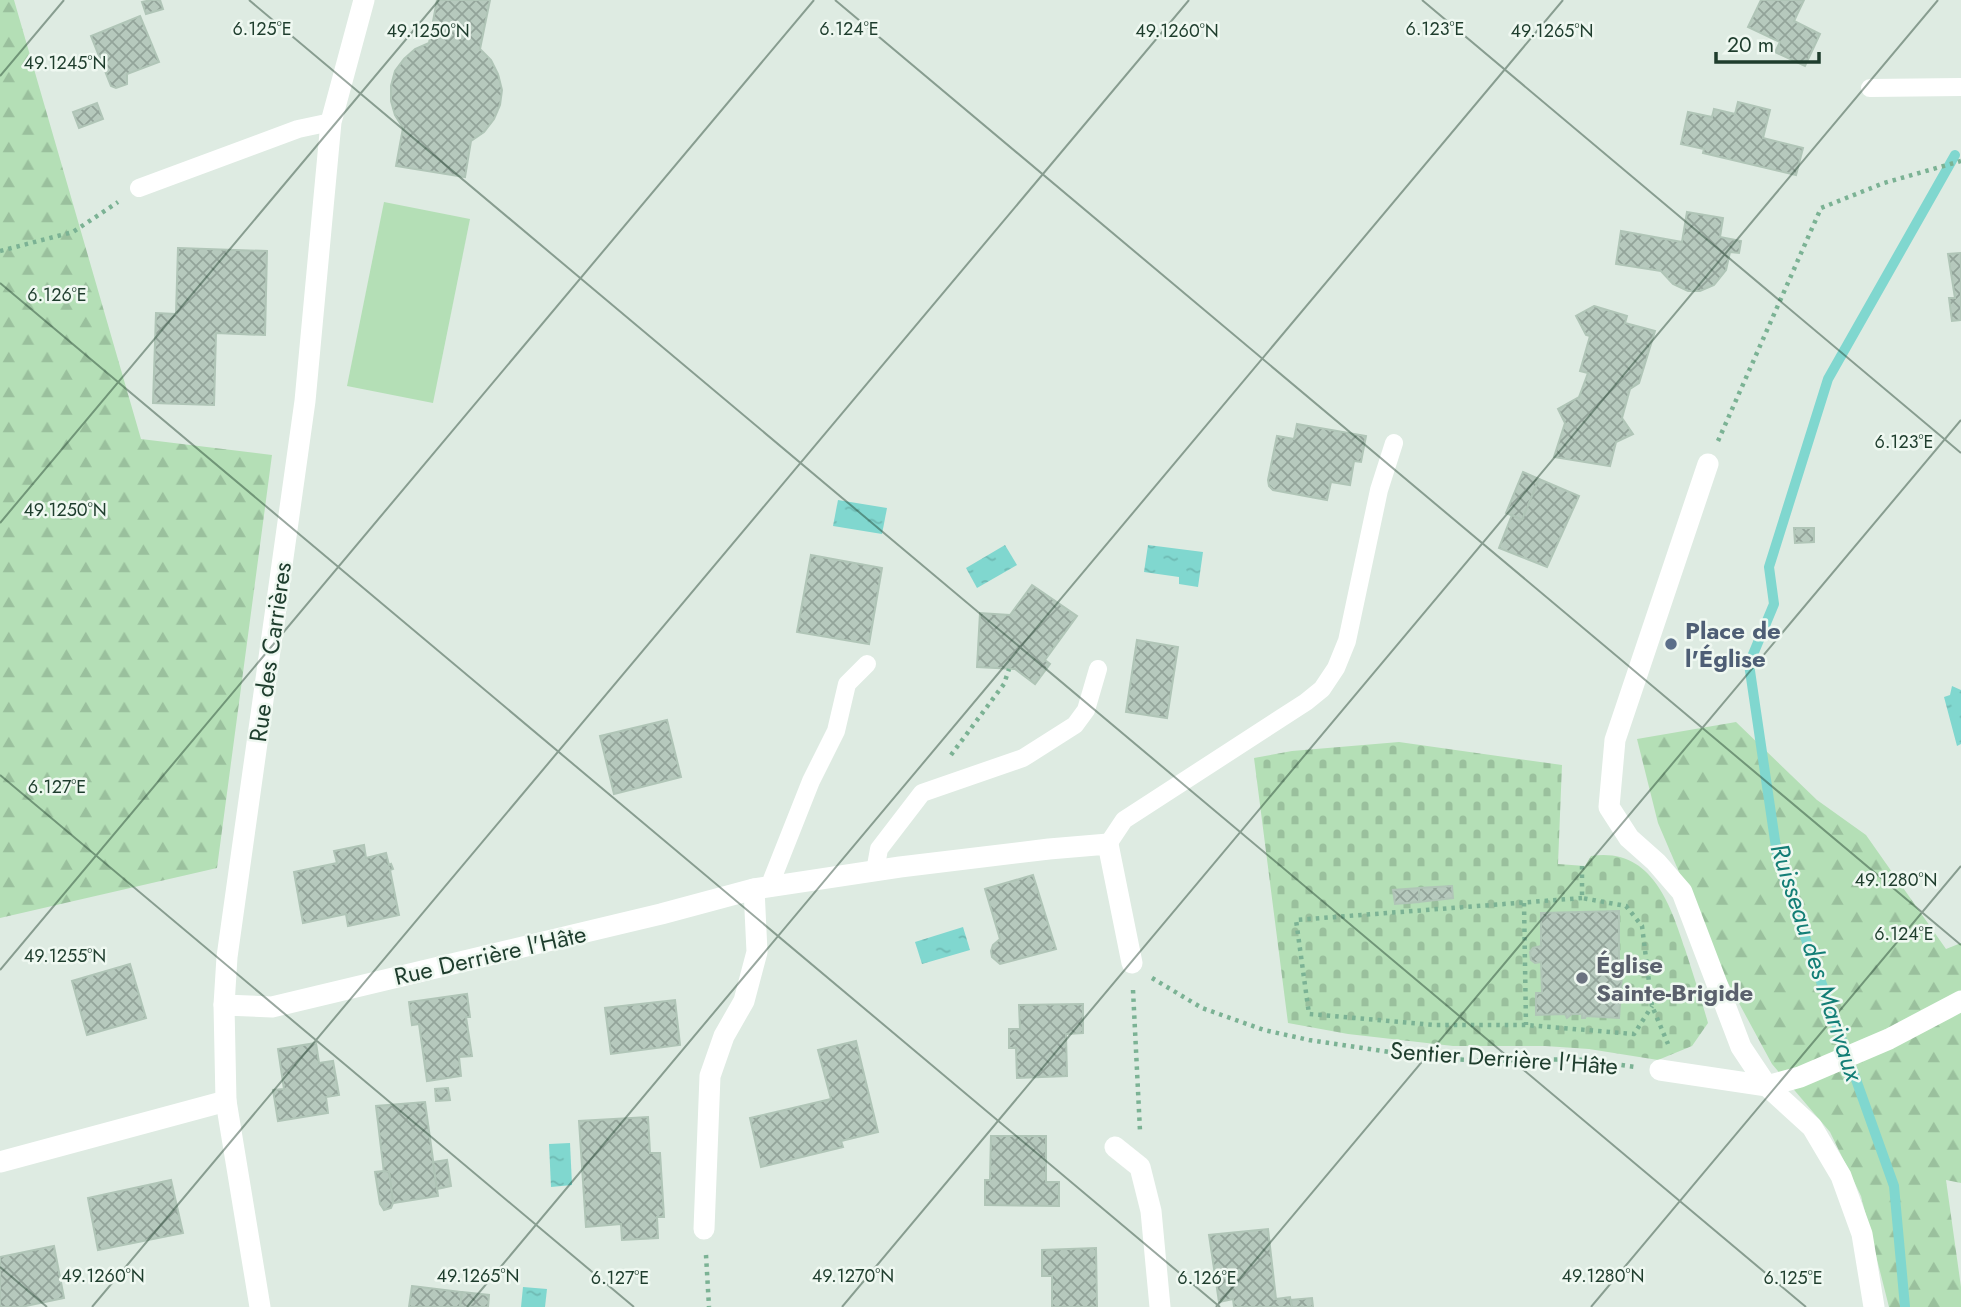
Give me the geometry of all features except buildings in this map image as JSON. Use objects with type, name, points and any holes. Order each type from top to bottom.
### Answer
[{"type":"street","name":"Rue des Carrières","points":[[260,1307],[226,1101],[224,1005],[227,957],[305,401],[331,122],[364,0]]},
{"type":"street","points":[[1707,464],[1615,740],[1609,807],[1629,838],[1656,862],[1682,892],[1741,1047],[1768,1086],[1812,1128],[1841,1176],[1862,1234],[1874,1307]]},
{"type":"street","name":"Rue Derrière l'Hâte","points":[[224,1005],[272,1007],[761,888],[874,871],[1108,844]]},
{"type":"street","points":[[1108,844],[1132,963]]},
{"type":"street","points":[[704,1229],[710,1076],[724,1036],[744,1001],[757,952],[761,888]]},
{"type":"street","points":[[1670,1071],[1768,1086],[1800,1077],[1889,1040],[1961,1001]]},
{"type":"street","points":[[0,1162],[213,1102],[226,1101]]},
{"type":"street","points":[[1115,1147],[1140,1167],[1151,1211],[1160,1307]]},
{"type":"lane","points":[[1870,88],[1961,87]]},
{"type":"lane","points":[[139,188],[298,129],[331,122]]},
{"type":"lane","points":[[1108,844],[1124,820],[1322,689],[1336,668],[1347,641],[1379,490],[1394,443]]},
{"type":"lane","points":[[761,888],[836,731],[846,684],[867,664]]},
{"type":"lane","points":[[874,871],[878,849],[922,793],[1023,758],[1075,725],[1086,710],[1098,669]]},
{"type":"path","points":[[1707,464],[1821,208],[1884,183],[1961,161]]},
{"type":"path","points":[[0,251],[73,232],[139,188]]},
{"type":"path","points":[[922,793],[1004,684],[1009,669]]},
{"type":"path","points":[[1582,866],[1582,898]]},
{"type":"path","points":[[1652,1006],[1634,1034],[1526,1025],[1435,1025],[1309,1014],[1296,920],[1582,898],[1626,906],[1642,926],[1652,1006],[1670,1071]]},
{"type":"path","points":[[1524,903],[1526,1025]]},
{"type":"path","points":[[1132,963],[1139,1087],[1140,1167]]},
{"type":"path","name":"Sentier Derrière l'Hâte","points":[[1132,963],[1159,984],[1202,1008],[1264,1030],[1309,1040],[1429,1058],[1493,1061],[1576,1059],[1670,1071]]},
{"type":"path","points":[[704,1229],[709,1307]]},
{"type":"green space","points":[[0,0],[14,0],[141,439],[272,455],[217,868],[0,918]]},
{"type":"green space","points":[[384,202],[470,219],[433,403],[347,386]]},
{"type":"green space","points":[[1736,722],[1817,800],[1866,835],[1946,949],[1961,943],[1961,1183],[1946,1180],[1961,1287],[1961,1307],[1889,1307],[1861,1196],[1830,1132],[1772,1064],[1721,970],[1658,823],[1637,739]]},
{"type":"green space","points":[[1399,742],[1562,765],[1558,864],[1585,866],[1591,856],[1612,856],[1629,860],[1643,869],[1655,882],[1672,914],[1708,1023],[1692,1046],[1658,1060],[1589,1049],[1453,1046],[1348,1034],[1288,1023],[1254,758],[1292,751]],"holes":[[[1619,912],[1619,962],[1623,962],[1619,1018],[1582,1018],[1582,1014],[1572,1014],[1567,1018],[1565,1014],[1537,1015],[1536,994],[1542,993],[1541,962],[1535,963],[1530,952],[1541,946],[1541,913]]]},
{"type":"water","points":[[838,500],[887,508],[882,534],[833,526]]},
{"type":"water","points":[[1005,545],[1017,565],[977,588],[966,568]]},
{"type":"water","points":[[1148,545],[1203,552],[1198,587],[1179,584],[1179,577],[1144,572]]},
{"type":"water","points":[[1952,686],[1961,690],[1961,744],[1957,746],[1944,697],[1950,695]]},
{"type":"water","points":[[963,927],[970,950],[922,964],[915,942]]},
{"type":"water","points":[[570,1143],[572,1185],[551,1187],[549,1144]]},
{"type":"water","points":[[523,1287],[547,1289],[545,1307],[521,1307]]},
{"type":"waterway","name":"Ruisseau des Marivaux","points":[[1905,1307],[1894,1186],[1778,861],[1749,664],[1774,604],[1769,567],[1828,379],[1955,155]]},
{"type":"place","name":"Place de l'Église","points":[[1671,644]]},
{"type":"place","name":"Église Sainte-Brigide","points":[[1582,978]]}]
